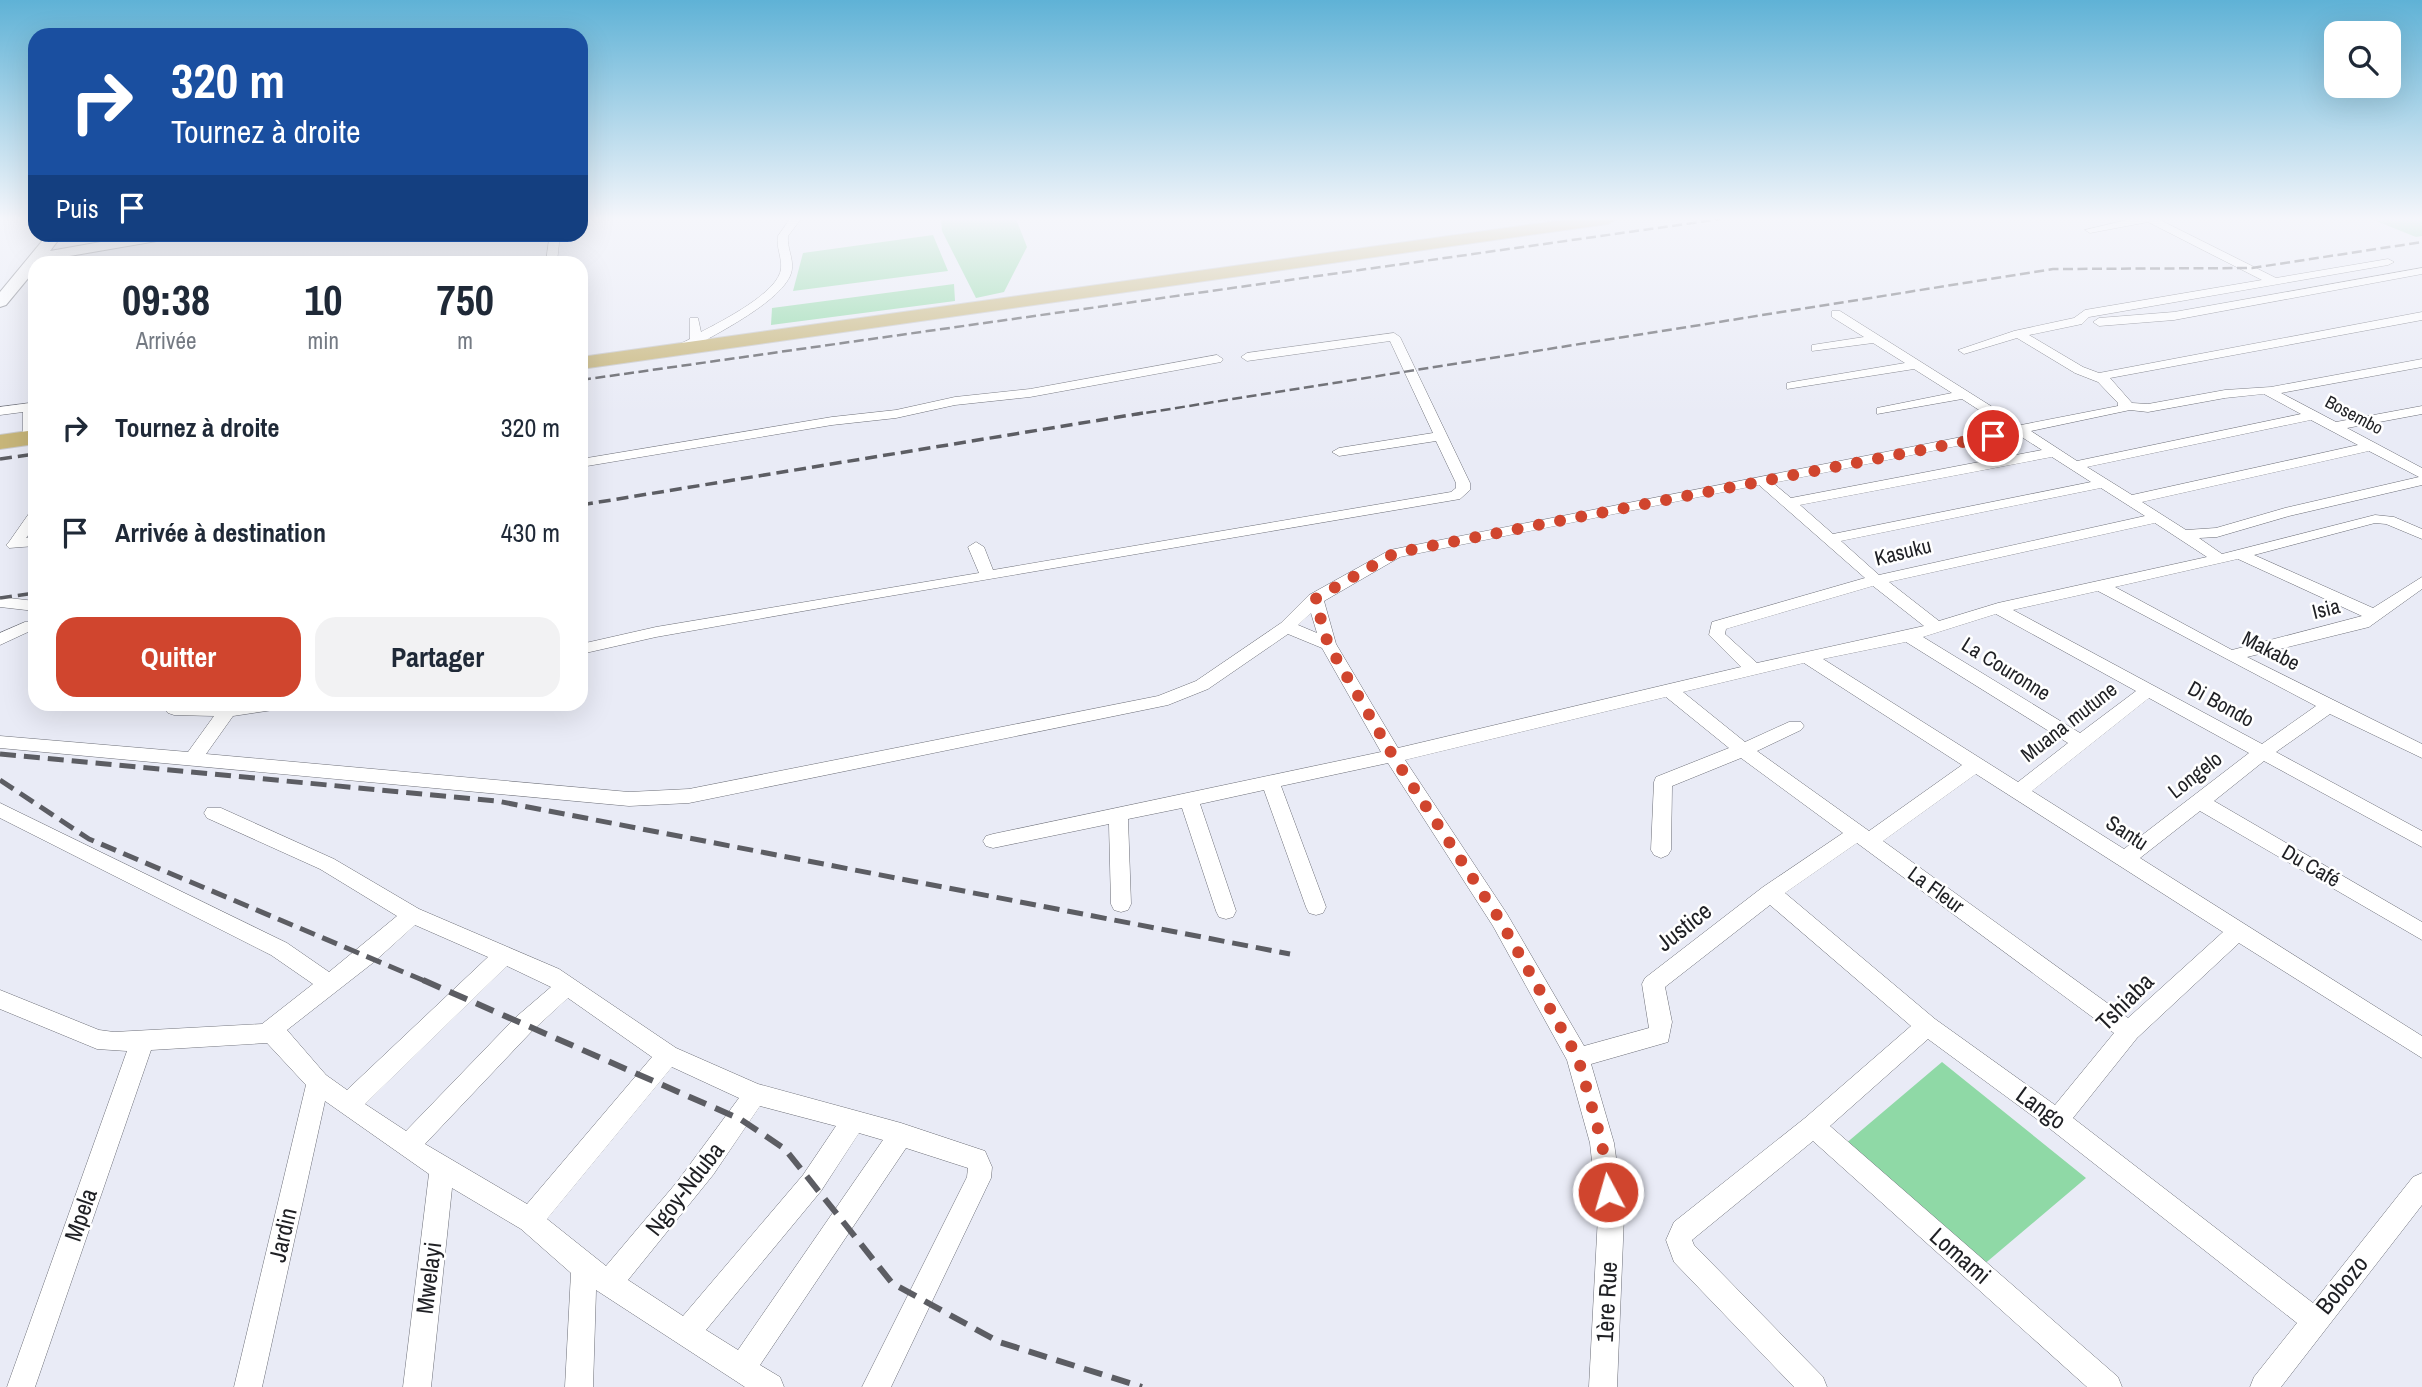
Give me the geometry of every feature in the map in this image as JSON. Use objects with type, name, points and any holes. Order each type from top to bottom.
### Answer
[{"type":"main road","points":[[588,362],[689,344],[1117,284]]},
{"type":"main road","points":[[0,442],[28,438]]},
{"type":"street","points":[[0,302],[16,284]]},
{"type":"street","points":[[689,344],[762,302],[780,284]]},
{"type":"street","points":[[2078,321],[2085,314],[2257,284]]},
{"type":"street","points":[[1964,350],[2018,334],[2078,321],[2174,316],[2352,284]]},
{"type":"street","points":[[1836,314],[2106,483],[2220,559]]},
{"type":"street","points":[[2103,379],[2107,374],[2422,316]]},
{"type":"street","points":[[689,344],[694,321]]},
{"type":"street","points":[[2018,334],[2079,370],[2103,379],[2126,406]]},
{"type":"street","points":[[588,647],[656,632],[860,596],[1455,496],[1463,490],[1394,337],[1354,340],[1247,357]]},
{"type":"street","points":[[1816,348],[1876,339]]},
{"type":"street","points":[[588,462],[832,421],[896,414],[955,401],[1030,393],[1217,359]]},
{"type":"street","points":[[0,743],[629,799],[689,796],[1161,701],[1202,685],[1287,626],[1315,599],[1395,553],[2019,431],[2124,409],[2126,406],[2148,408],[2225,394],[2268,391],[2422,363]]},
{"type":"street","points":[[1792,386],[1916,365]]},
{"type":"street","name":"Bosembo","points":[[2268,391],[2422,474]]},
{"type":"street","points":[[1882,411],[1964,396]]},
{"type":"street","points":[[0,411],[28,407]]},
{"type":"street","points":[[2336,426],[2422,410]]},
{"type":"street","points":[[2405,413],[2422,419]]},
{"type":"street","points":[[2076,465],[2315,415]]},
{"type":"street","points":[[1339,452],[1439,436]]},
{"type":"street","points":[[2130,500],[2372,446]]},
{"type":"street","points":[[1789,503],[2054,452]]},
{"type":"street","points":[[2184,535],[2217,532],[2285,512],[2422,481]]},
{"type":"street","points":[[1764,482],[1937,628]]},
{"type":"street","points":[[1831,539],[2106,483]]},
{"type":"street","name":"Kasuku","points":[[1754,670],[1717,635],[1718,626],[1877,580],[2158,518]]},
{"type":"street","points":[[993,841],[1393,756],[1807,657],[1909,636],[1998,608],[2220,559],[2382,519],[2422,534]]},
{"type":"street","points":[[7,547],[28,523]]},
{"type":"street","points":[[7,547],[28,542]]},
{"type":"street","points":[[976,547],[988,576]]},
{"type":"street","points":[[2239,554],[2376,616]]},
{"type":"street","name":"Isia","points":[[2230,656],[2363,623],[2422,582]]},
{"type":"street","name":"Makabe","points":[[2101,586],[2230,656],[2422,752]]},
{"type":"street","name":"1ère Rue","points":[[1315,599],[1328,644],[1393,756],[1500,920],[1578,1058],[1602,1143],[1611,1216],[1603,1387]]},
{"type":"street","points":[[0,602],[28,605]]},
{"type":"street","name":"Di Bondo","points":[[1998,608],[2422,840]]},
{"type":"street","points":[[0,640],[28,626]]},
{"type":"street","points":[[1287,626],[1328,644]]},
{"type":"street","name":"La Couronne","points":[[1909,636],[2079,741]]},
{"type":"street","name":"Santu","points":[[1807,657],[2422,1048]]},
{"type":"street","name":"La Fleur","points":[[1669,690],[1743,750],[2129,1031]]},
{"type":"street","name":"Muana mutune","points":[[2019,791],[2079,741],[2148,690]]},
{"type":"street","name":"Longelo","points":[[2125,859],[2262,752],[2329,706]]},
{"type":"street","points":[[192,760],[227,711]]},
{"type":"street","points":[[1661,849],[1663,782],[1795,726]]},
{"type":"street","name":"Justice","points":[[1578,1058],[1660,1035],[1661,1022],[1653,984],[1770,893],[1864,837],[1975,765]]},
{"type":"street","points":[[1270,781],[1316,907]]},
{"type":"street","points":[[1189,799],[1226,912]]},
{"type":"street","name":"Du Café","points":[[2199,801],[2422,932]]},
{"type":"street","points":[[0,810],[279,948],[328,983]]},
{"type":"street","points":[[214,813],[327,864],[412,915],[551,975],[668,1055],[755,1094],[854,1120],[976,1159],[980,1167],[979,1178],[877,1387]]},
{"type":"street","points":[[1118,814],[1121,904]]},
{"type":"street","name":"Lango","points":[[1770,893],[1927,1026],[2057,1120],[2314,1320]]},
{"type":"street","points":[[267,1033],[366,956],[412,915]]},
{"type":"street","name":"Tshiaba","points":[[2057,1120],[2129,1031],[2239,930]]},
{"type":"street","points":[[348,1105],[504,955]]},
{"type":"street","points":[[409,1144],[524,1024],[568,986]]},
{"type":"street","points":[[0,999],[97,1039],[114,1042],[267,1033],[278,1036],[318,1082],[348,1105],[442,1169],[530,1220],[584,1267],[770,1387]]},
{"type":"street","points":[[1813,1387],[1683,1253],[1679,1240],[1683,1231],[1813,1126],[1927,1026]]},
{"type":"street","name":"Mpela","points":[[20,1387],[142,1042]]},
{"type":"street","points":[[530,1220],[668,1055]]},
{"type":"street","name":"Jardin","points":[[248,1387],[318,1082]]},
{"type":"street","name":"Ngoy-Nduba","points":[[610,1282],[670,1212],[740,1119],[755,1094]]},
{"type":"street","points":[[687,1332],[812,1183],[854,1120]]},
{"type":"street","name":"Lomami","points":[[1813,1126],[2108,1387]]},
{"type":"street","points":[[742,1368],[901,1135]]},
{"type":"street","name":"Mwelayi","points":[[417,1387],[442,1169]]},
{"type":"street","name":"Bobozo","points":[[2263,1387],[2422,1185]]},
{"type":"street","points":[[579,1387],[584,1267]]},
{"type":"green space","points":[[795,284],[849,284],[793,291]]},
{"type":"green space","points":[[954,284],[955,301],[771,325],[772,308]]},
{"type":"green space","points":[[969,284],[1008,284],[1004,292],[976,298]]},
{"type":"green space","points":[[1942,1062],[2086,1178],[1982,1266],[1844,1145]]},
{"type":"railway","points":[[588,379],[1263,284]]},
{"type":"railway","points":[[1132,415],[1960,284]]},
{"type":"railway","points":[[588,504],[1143,413]]},
{"type":"railway","points":[[0,459],[28,455]]},
{"type":"railway","points":[[0,598],[28,594]]},
{"type":"railway","points":[[0,754],[497,801],[1290,954]]},
{"type":"railway","points":[[0,780],[89,839],[427,982]]},
{"type":"railway","points":[[423,980],[740,1119],[785,1149],[892,1283],[999,1342],[1142,1387]]},
{"type":"route","points":[[1608,1192],[1602,1143],[1578,1058],[1500,920],[1393,756],[1328,644],[1315,599],[1395,553],[1993,436]]}]
